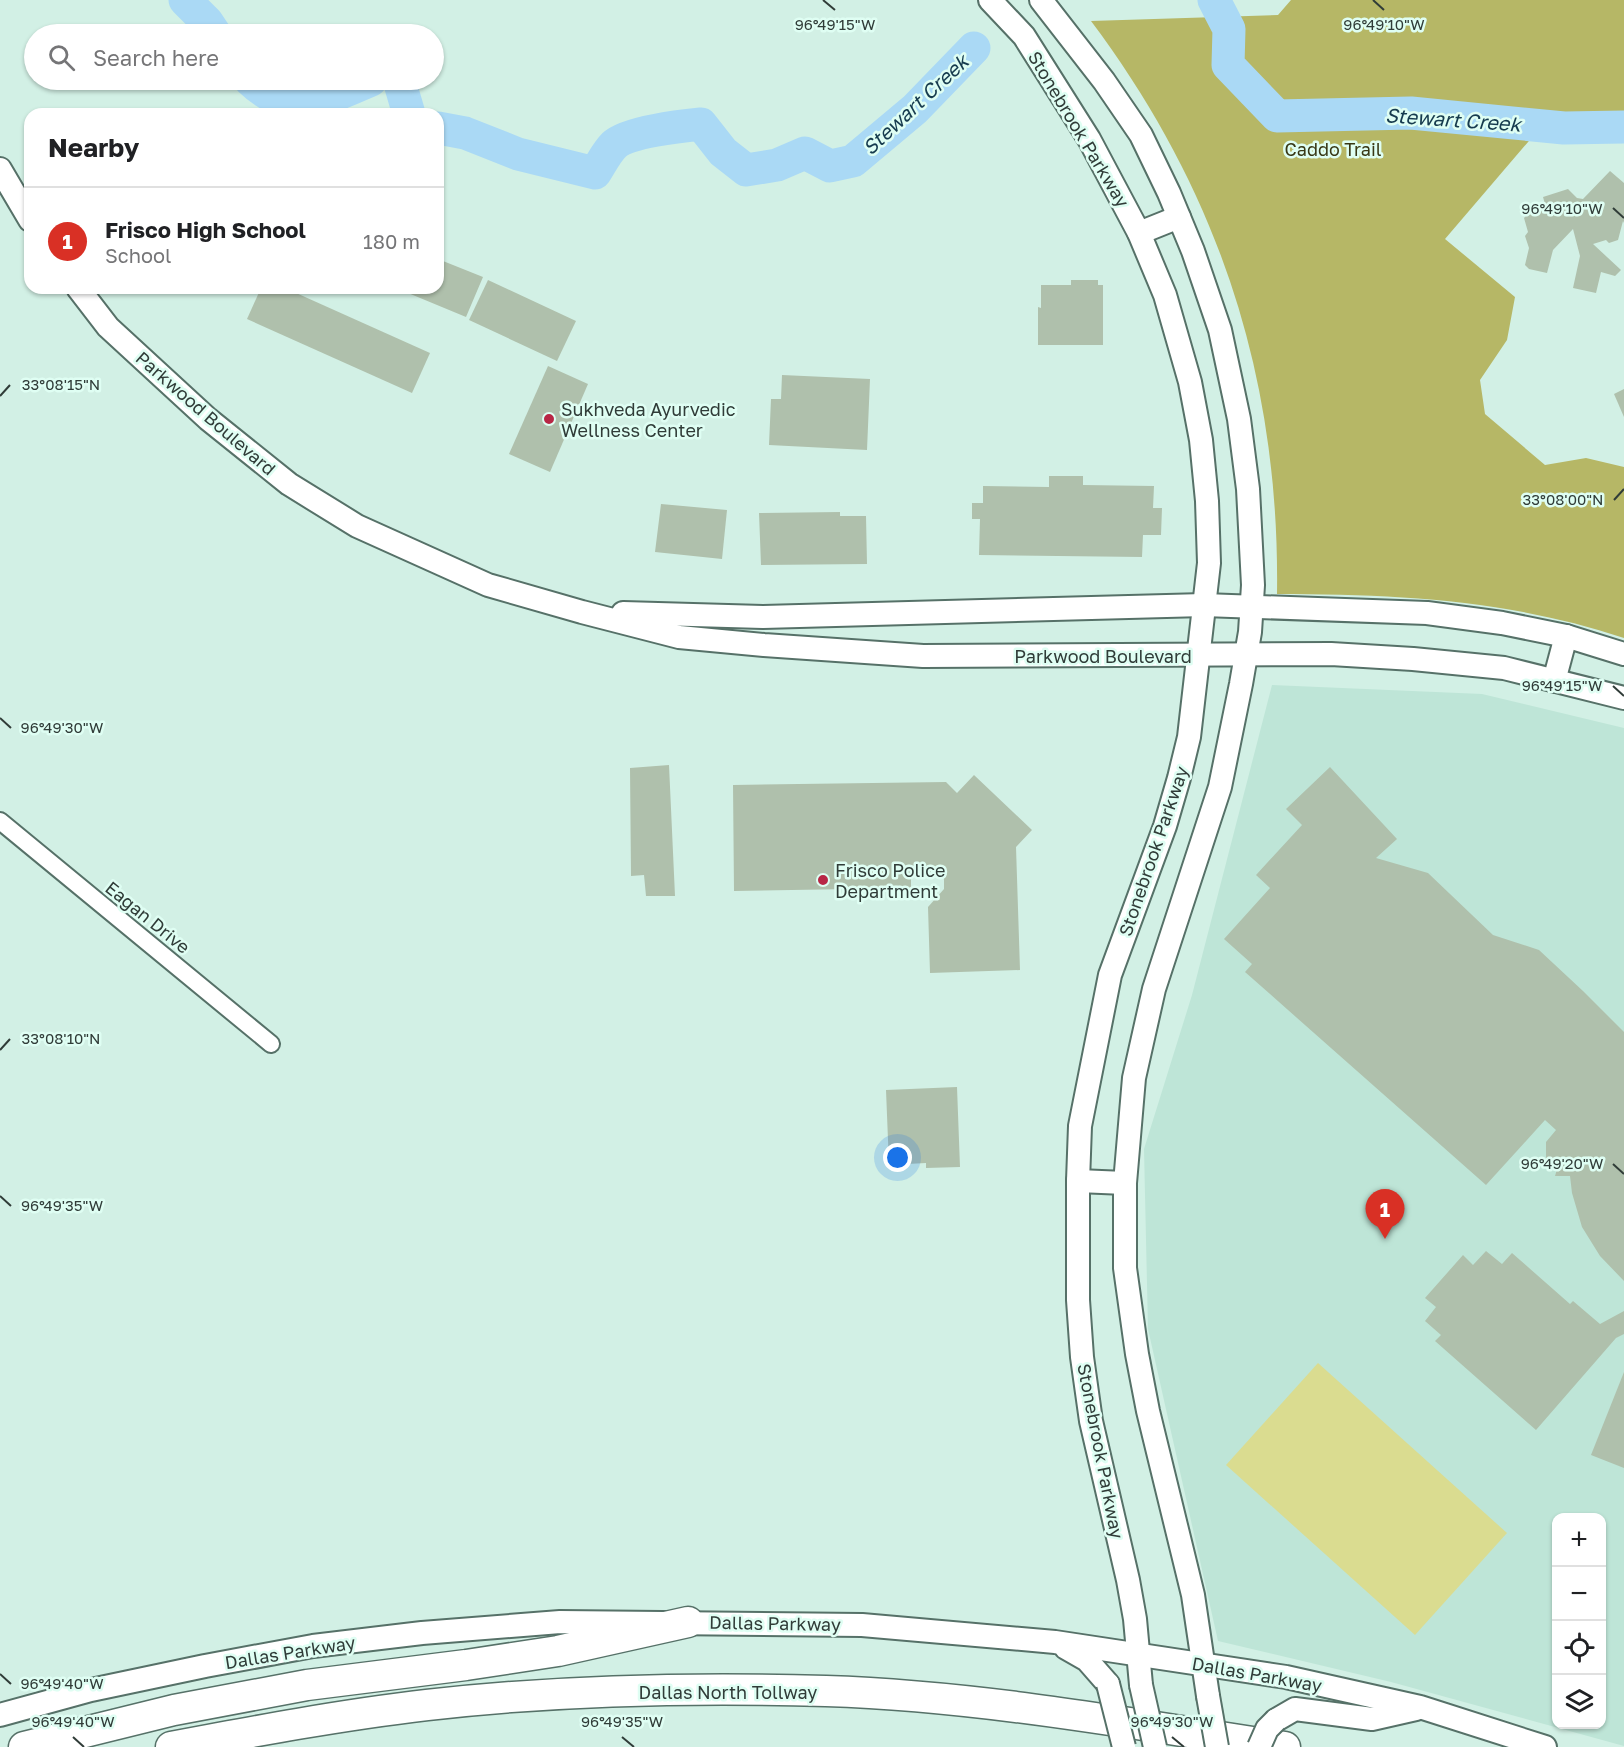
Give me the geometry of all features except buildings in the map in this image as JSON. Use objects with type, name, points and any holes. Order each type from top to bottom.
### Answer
[{"type":"highway","points":[[24,1747],[174,1710],[307,1685],[558,1651],[688,1622]]},
{"type":"highway","name":"Dallas North Tollway","points":[[171,1747],[294,1724],[426,1705],[560,1693],[696,1690],[828,1691],[1281,1733]]},
{"type":"main road","name":"Stonebrook Parkway","points":[[990,0],[1024,36],[1089,139],[1139,232],[1165,295],[1190,382],[1201,440],[1207,501],[1209,563],[1189,737],[1165,826],[1110,975],[1080,1126],[1077,1181],[1078,1300],[1082,1357],[1091,1420],[1128,1580],[1135,1619],[1141,1685],[1155,1747]]},
{"type":"main road","points":[[1041,0],[1104,81],[1141,135],[1179,218],[1220,330],[1239,419],[1248,489],[1252,608],[1246,655],[1220,787],[1154,989],[1134,1078],[1125,1183],[1125,1268],[1137,1354],[1148,1411],[1193,1595],[1217,1747]]},
{"type":"main road","points":[[0,169],[24,210]]},
{"type":"main road","points":[[1139,232],[1179,218]]},
{"type":"main road","name":"Parkwood Boulevard","points":[[83,294],[108,327],[208,419],[289,484],[357,526],[488,585],[582,612],[680,637],[923,656],[1331,654],[1413,660],[1504,668],[1624,698]]},
{"type":"main road","name":"Parkwood Boulevard","points":[[582,612],[763,617],[1204,605],[1427,613],[1502,622],[1566,636],[1624,654]]},
{"type":"main road","points":[[1554,681],[1566,636]]},
{"type":"main road","points":[[1077,1181],[1125,1183]]},
{"type":"main road","name":"Dallas Parkway","points":[[0,1715],[103,1688],[205,1666],[313,1646],[422,1633],[560,1622],[862,1624],[1055,1642],[1286,1677],[1420,1707],[1545,1747]]},
{"type":"main road","points":[[1055,1642],[1087,1660],[1108,1684],[1124,1747]]},
{"type":"main road","points":[[1259,1747],[1267,1729],[1281,1733],[1295,1709],[1372,1719],[1420,1707]]},
{"type":"street","name":"Eagan Drive","points":[[0,821],[271,1044]]},
{"type":"shaded area","points":[[1272,685],[1482,694],[1624,728],[1624,1746],[1562,1729],[1606,1729],[1606,1513],[1552,1513],[1552,1726],[1391,1682],[1218,1641],[1148,1329],[1144,1149],[1192,995]]},
{"type":"green space","name":"Caddo Trail","points":[[1291,0],[1624,0],[1624,128],[1540,128],[1445,239],[1515,297],[1507,340],[1480,380],[1485,414],[1545,465],[1586,458],[1624,467],[1624,638],[1582,625],[1496,607],[1409,598],[1277,594],[1275,515],[1267,438],[1253,364],[1234,292],[1207,221],[1175,153],[1136,86],[1091,21],[1278,15]]},
{"type":"green space","points":[[1318,1363],[1507,1533],[1415,1635],[1226,1465]]},
{"type":"waterway","name":"Stewart Creek","points":[[185,0],[208,24]]},
{"type":"waterway","name":"Stewart Creek","points":[[1214,0],[1229,29],[1228,65],[1277,116],[1411,113],[1564,128],[1624,127]]},
{"type":"waterway","name":"Stewart Creek","points":[[444,129],[465,133],[518,154],[595,173],[611,148],[621,140],[655,130],[701,124],[723,152],[746,170],[777,165],[805,153],[830,166],[853,161],[915,109],[974,48]]},
{"type":"waterway","name":"Stewart Creek","points":[[262,90],[280,99],[294,102],[324,99],[348,90]]},
{"type":"waterway","name":"Stewart Creek","points":[[402,90],[407,108]]},
{"type":"place","name":"Sukhveda Ayurvedic Wellness Center","points":[[549,419]]},
{"type":"place","name":"Frisco Police Department","points":[[823,880]]},
{"type":"place","name":"Frisco High School","points":[[1385,1239]]}]
